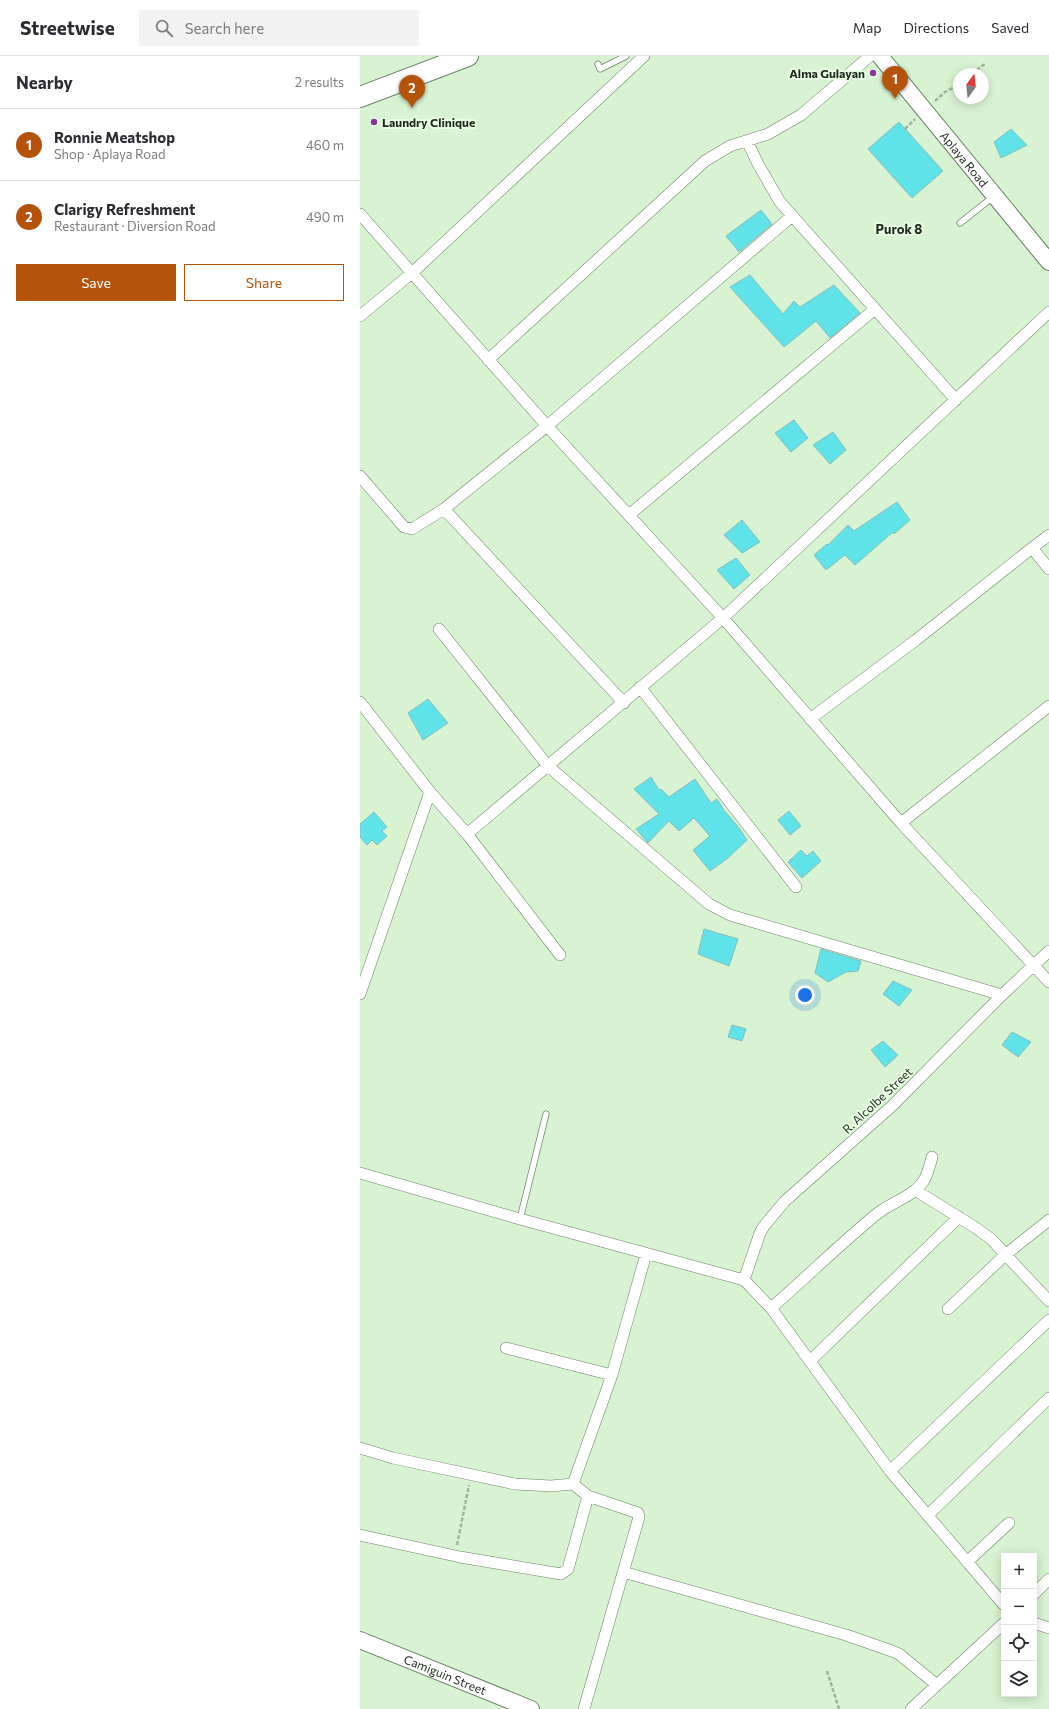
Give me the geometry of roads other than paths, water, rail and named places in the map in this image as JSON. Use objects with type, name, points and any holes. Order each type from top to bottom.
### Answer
[{"type":"highway","points":[[360,97],[456,58]]},
{"type":"street","points":[[488,360],[705,161],[730,146],[768,134],[801,115],[870,56]]},
{"type":"street","name":"Aplaya Road","points":[[880,56],[1049,262]]},
{"type":"street","points":[[360,316],[412,273],[643,57]]},
{"type":"street","points":[[747,141],[768,184],[780,202],[956,400]]},
{"type":"street","points":[[360,214],[547,426],[723,618],[901,823],[1032,966],[1049,982]]},
{"type":"street","points":[[360,476],[404,527],[408,529],[412,529],[444,510],[547,426],[792,216]]},
{"type":"street","points":[[629,516],[875,309]]},
{"type":"street","points":[[467,834],[723,618],[1049,312]]},
{"type":"street","points":[[444,510],[624,702]]},
{"type":"street","points":[[810,718],[916,640],[1049,535]]},
{"type":"street","points":[[1032,548],[1049,569]]},
{"type":"street","points":[[439,629],[548,766],[709,904],[730,915],[1002,995]]},
{"type":"street","points":[[640,688],[796,887]]},
{"type":"street","points":[[360,702],[430,792],[467,834],[560,955]]},
{"type":"street","points":[[901,823],[1049,706]]},
{"type":"street","points":[[360,994],[430,792]]},
{"type":"street","name":"R. Alcolbe Street","points":[[744,1280],[760,1233],[785,1201],[892,1106],[1002,995],[1049,951]]},
{"type":"street","points":[[771,1308],[887,1206],[914,1190],[923,1182],[929,1171],[932,1156]]},
{"type":"street","points":[[360,1173],[520,1219],[744,1280],[771,1308],[890,1471],[1001,1602]]},
{"type":"street","points":[[914,1190],[959,1217],[990,1239],[1049,1300]]},
{"type":"street","points":[[810,1361],[959,1217]]},
{"type":"street","points":[[948,1309],[1005,1255],[1049,1220]]},
{"type":"street","points":[[573,1484],[612,1375],[646,1254]]},
{"type":"street","points":[[890,1471],[1049,1320]]},
{"type":"street","points":[[506,1348],[612,1375]]},
{"type":"street","points":[[928,1515],[1049,1398]]},
{"type":"street","points":[[360,1448],[393,1458],[515,1484],[551,1486],[573,1484],[588,1496],[638,1513],[639,1517],[584,1709]]},
{"type":"street","points":[[360,1536],[455,1556],[561,1574],[568,1569],[588,1496]]},
{"type":"street","points":[[967,1562],[1009,1523]]},
{"type":"street","points":[[623,1572],[846,1635],[879,1646],[900,1654],[937,1685]]},
{"type":"street","points":[[1037,1591],[1049,1579]]},
{"type":"street","points":[[1037,1624],[1049,1628]]},
{"type":"street","points":[[911,1709],[1002,1625]]},
{"type":"street","name":"Camiguin Street","points":[[360,1640],[531,1709]]},
{"type":"lane","points":[[598,64],[600,69],[626,56]]},
{"type":"lane","points":[[960,223],[995,196]]},
{"type":"lane","points":[[520,1219],[546,1114]]},
{"type":"place","name":"Alma Gulayan","points":[[873,73]]},
{"type":"place","name":"Ronnie Meatshop","points":[[895,99]]},
{"type":"place","name":"Clarigy Refreshment","points":[[412,108]]},
{"type":"place","name":"Laundry Clinique","points":[[374,122]]},
{"type":"district","name":"Purok 8","points":[[899,229]]}]
